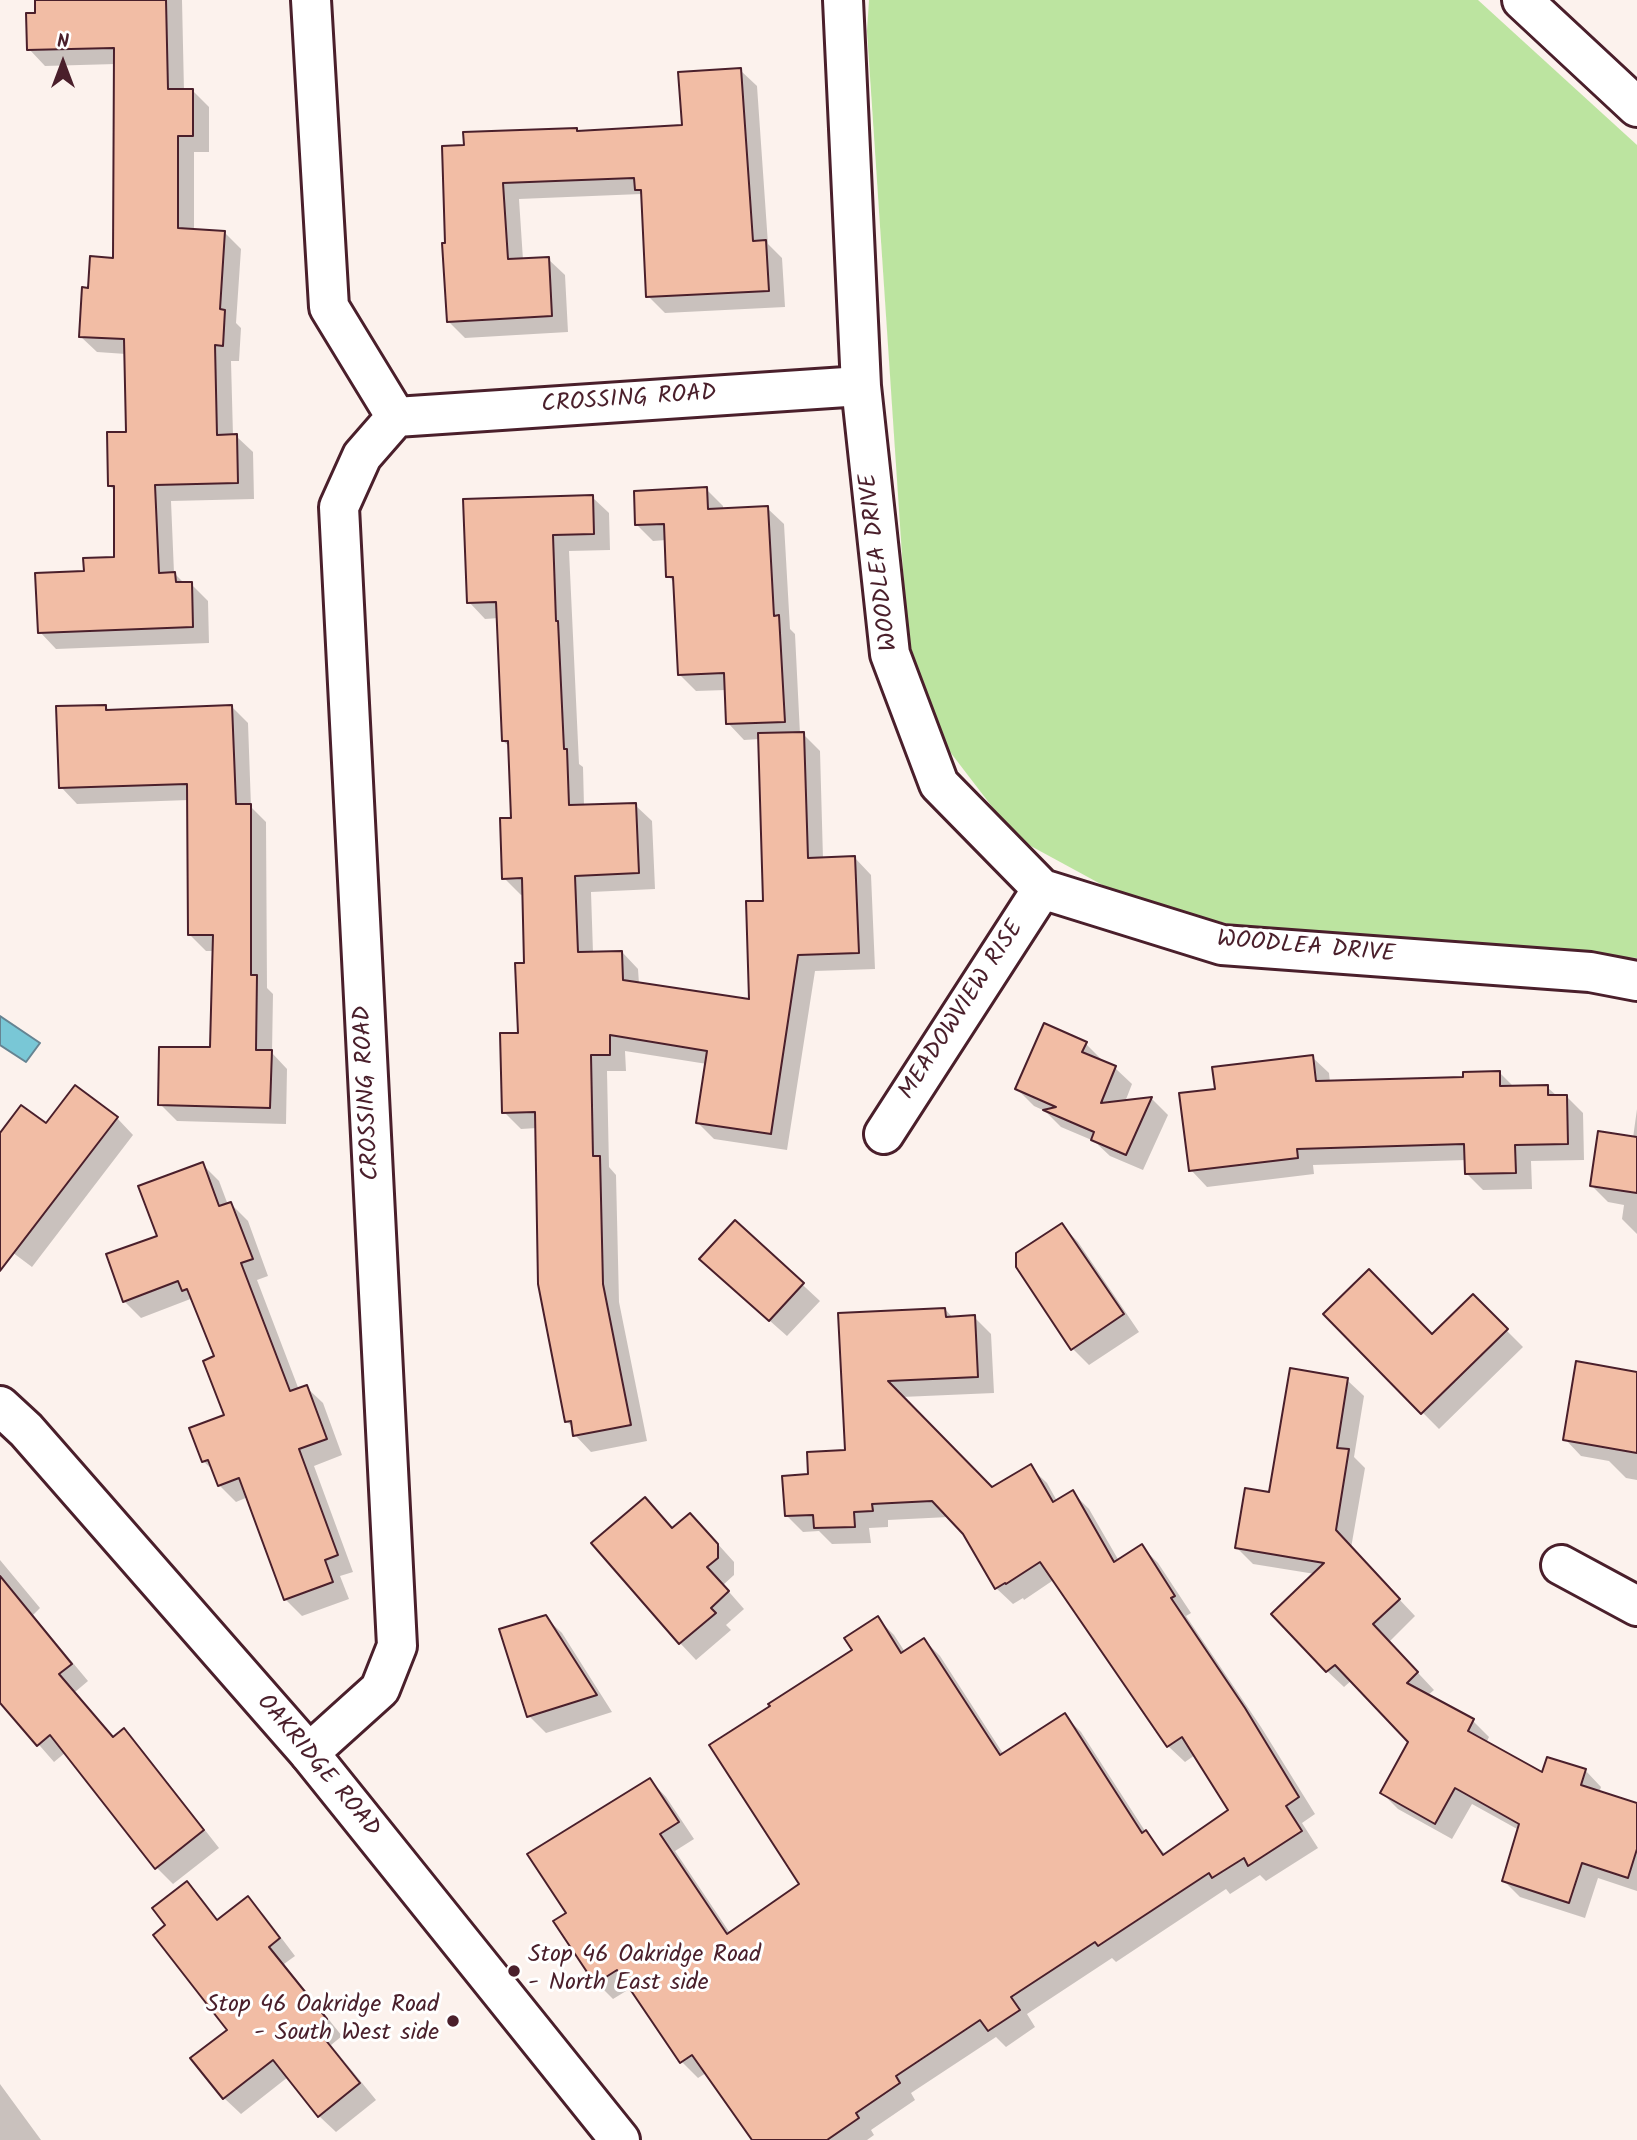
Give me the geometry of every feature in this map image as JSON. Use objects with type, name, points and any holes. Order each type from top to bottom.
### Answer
[{"type":"street","points":[[311,0],[329,307],[396,417]]},
{"type":"street","name":"WOODLEA DRIVE","points":[[843,0],[861,386],[890,654],[939,784],[1042,889],[1222,945],[1590,972],[1637,981]]},
{"type":"street","points":[[1522,0],[1637,107]]},
{"type":"street","name":"CROSSING ROAD","points":[[309,1753],[380,1689],[397,1646],[339,508],[362,457],[396,417],[861,386]]},
{"type":"street","name":"MEADOWVIEW RISE","points":[[884,1134],[1042,889]]},
{"type":"street","name":"OAKRIDGE ROAD","points":[[0,1406],[26,1430],[309,1753],[620,2140]]},
{"type":"street","points":[[1561,1565],[1637,1606]]},
{"type":"green space","points":[[869,0],[1478,0],[1637,145],[1637,958],[1230,924],[1132,901],[1016,838],[944,744],[908,645],[867,31]]},
{"type":"water","points":[[0,1016],[40,1043],[26,1062],[0,1045]]},
{"type":"building","points":[[35,0],[166,0],[168,89],[193,89],[193,136],[178,136],[178,228],[225,231],[220,309],[225,310],[223,346],[215,345],[217,435],[237,434],[238,483],[155,485],[159,573],[175,572],[176,582],[192,582],[193,627],[38,633],[35,573],[84,571],[83,558],[114,557],[114,486],[108,486],[107,432],[126,432],[124,339],[79,337],[82,287],[88,288],[90,256],[113,258],[114,48],[27,50],[26,13],[35,13]]},
{"type":"building","points":[[741,68],[753,241],[766,240],[769,291],[646,297],[641,190],[635,190],[634,178],[503,183],[508,259],[549,257],[552,316],[447,322],[442,243],[445,243],[442,146],[464,145],[463,132],[577,128],[577,131],[682,125],[678,72]]},
{"type":"building","points":[[707,487],[708,509],[768,506],[774,616],[779,615],[785,722],[726,724],[724,673],[678,675],[673,577],[666,577],[664,524],[635,525],[634,491]]},
{"type":"building","points":[[593,495],[594,534],[553,535],[569,805],[636,803],[639,873],[575,876],[578,952],[622,951],[623,980],[749,999],[746,901],[763,901],[758,733],[804,732],[808,858],[855,856],[859,953],[798,955],[771,1134],[696,1123],[707,1051],[610,1035],[610,1055],[591,1055],[593,1156],[600,1156],[603,1284],[631,1425],[573,1436],[571,1421],[565,1422],[538,1284],[535,1112],[502,1113],[500,1033],[518,1033],[515,963],[524,963],[522,878],[502,879],[500,818],[511,818],[508,741],[502,741],[496,602],[467,603],[463,499]]},
{"type":"building","points":[[106,705],[106,710],[232,705],[236,804],[251,804],[251,975],[257,975],[256,1050],[272,1050],[270,1108],[158,1105],[159,1047],[210,1047],[213,935],[188,935],[187,784],[59,788],[56,706]]},
{"type":"building","points":[[1044,1023],[1087,1042],[1082,1052],[1116,1066],[1101,1103],[1152,1097],[1126,1155],[1091,1140],[1094,1132],[1043,1110],[1056,1107],[1015,1089]]},
{"type":"building","points":[[1313,1055],[1316,1081],[1463,1077],[1463,1072],[1500,1071],[1500,1086],[1548,1085],[1548,1095],[1567,1095],[1568,1144],[1515,1145],[1516,1173],[1465,1174],[1464,1144],[1297,1149],[1298,1158],[1189,1171],[1179,1093],[1215,1089],[1212,1067]]},
{"type":"building","points":[[75,1085],[118,1117],[0,1271],[0,1133],[21,1105],[46,1123]]},
{"type":"building","points":[[1598,1131],[1637,1137],[1637,1193],[1590,1186]]},
{"type":"building","points":[[203,1162],[219,1206],[231,1202],[253,1259],[241,1263],[290,1391],[307,1385],[327,1439],[299,1449],[338,1555],[325,1560],[333,1582],[284,1600],[239,1478],[218,1486],[208,1460],[202,1462],[189,1428],[224,1415],[203,1361],[214,1356],[187,1289],[182,1291],[178,1281],[123,1302],[106,1254],[157,1236],[138,1186]]},
{"type":"building","points":[[735,1220],[804,1283],[769,1321],[699,1259]]},
{"type":"building","points":[[1062,1223],[1124,1314],[1071,1350],[1016,1267],[1016,1253]]},
{"type":"building","points":[[1369,1269],[1432,1334],[1473,1294],[1508,1329],[1421,1414],[1323,1314]]},
{"type":"building","points":[[945,1308],[946,1317],[975,1315],[978,1377],[888,1381],[992,1487],[1031,1464],[1053,1502],[1073,1490],[1114,1562],[1142,1544],[1175,1596],[1171,1598],[1245,1708],[1299,1797],[1286,1806],[1302,1831],[1248,1866],[1244,1858],[1212,1878],[1209,1873],[1098,1946],[1095,1942],[1011,1997],[1020,2010],[988,2031],[980,2020],[896,2076],[900,2083],[856,2113],[859,2118],[827,2140],[752,2140],[692,2055],[680,2063],[617,1970],[595,1984],[553,1921],[566,1913],[527,1854],[650,1778],[679,1822],[660,1834],[727,1934],[799,1884],[709,1745],[852,1650],[844,1638],[878,1616],[901,1653],[924,1638],[1000,1755],[1065,1713],[1142,1833],[1146,1830],[1163,1855],[1228,1810],[1182,1737],[1167,1747],[1040,1562],[995,1589],[963,1534],[932,1501],[872,1504],[873,1511],[854,1512],[855,1527],[814,1528],[813,1515],[785,1516],[782,1476],[808,1474],[807,1452],[845,1450],[838,1313]]},
{"type":"building","points":[[1576,1361],[1637,1372],[1637,1453],[1563,1440]]},
{"type":"building","points":[[1290,1368],[1348,1378],[1337,1448],[1349,1449],[1336,1530],[1400,1599],[1373,1624],[1418,1672],[1407,1683],[1474,1719],[1468,1731],[1542,1772],[1547,1757],[1586,1769],[1581,1785],[1637,1803],[1637,1849],[1628,1878],[1582,1863],[1569,1903],[1502,1881],[1519,1824],[1455,1788],[1435,1824],[1380,1793],[1408,1742],[1335,1665],[1326,1672],[1271,1614],[1324,1563],[1235,1548],[1245,1488],[1269,1492]]},
{"type":"building","points":[[645,1497],[672,1528],[690,1513],[718,1544],[718,1558],[707,1567],[729,1591],[711,1608],[716,1613],[679,1644],[591,1543]]},
{"type":"building","points":[[0,1576],[72,1664],[59,1674],[113,1737],[124,1728],[204,1830],[155,1869],[50,1735],[37,1746],[0,1703]]},
{"type":"building","points":[[546,1615],[597,1695],[527,1717],[499,1629]]},
{"type":"building","points":[[187,1881],[217,1920],[248,1896],[280,1938],[269,1947],[327,2019],[316,2028],[360,2083],[318,2117],[273,2060],[223,2099],[190,2058],[227,2030],[153,1935],[165,1925],[152,1908]]},
{"type":"place","name":"Stop 46 Oakridge Road - North East side","points":[[514,1971]]},
{"type":"place","name":"Stop 46 Oakridge Road - South West side","points":[[453,2021]]}]
